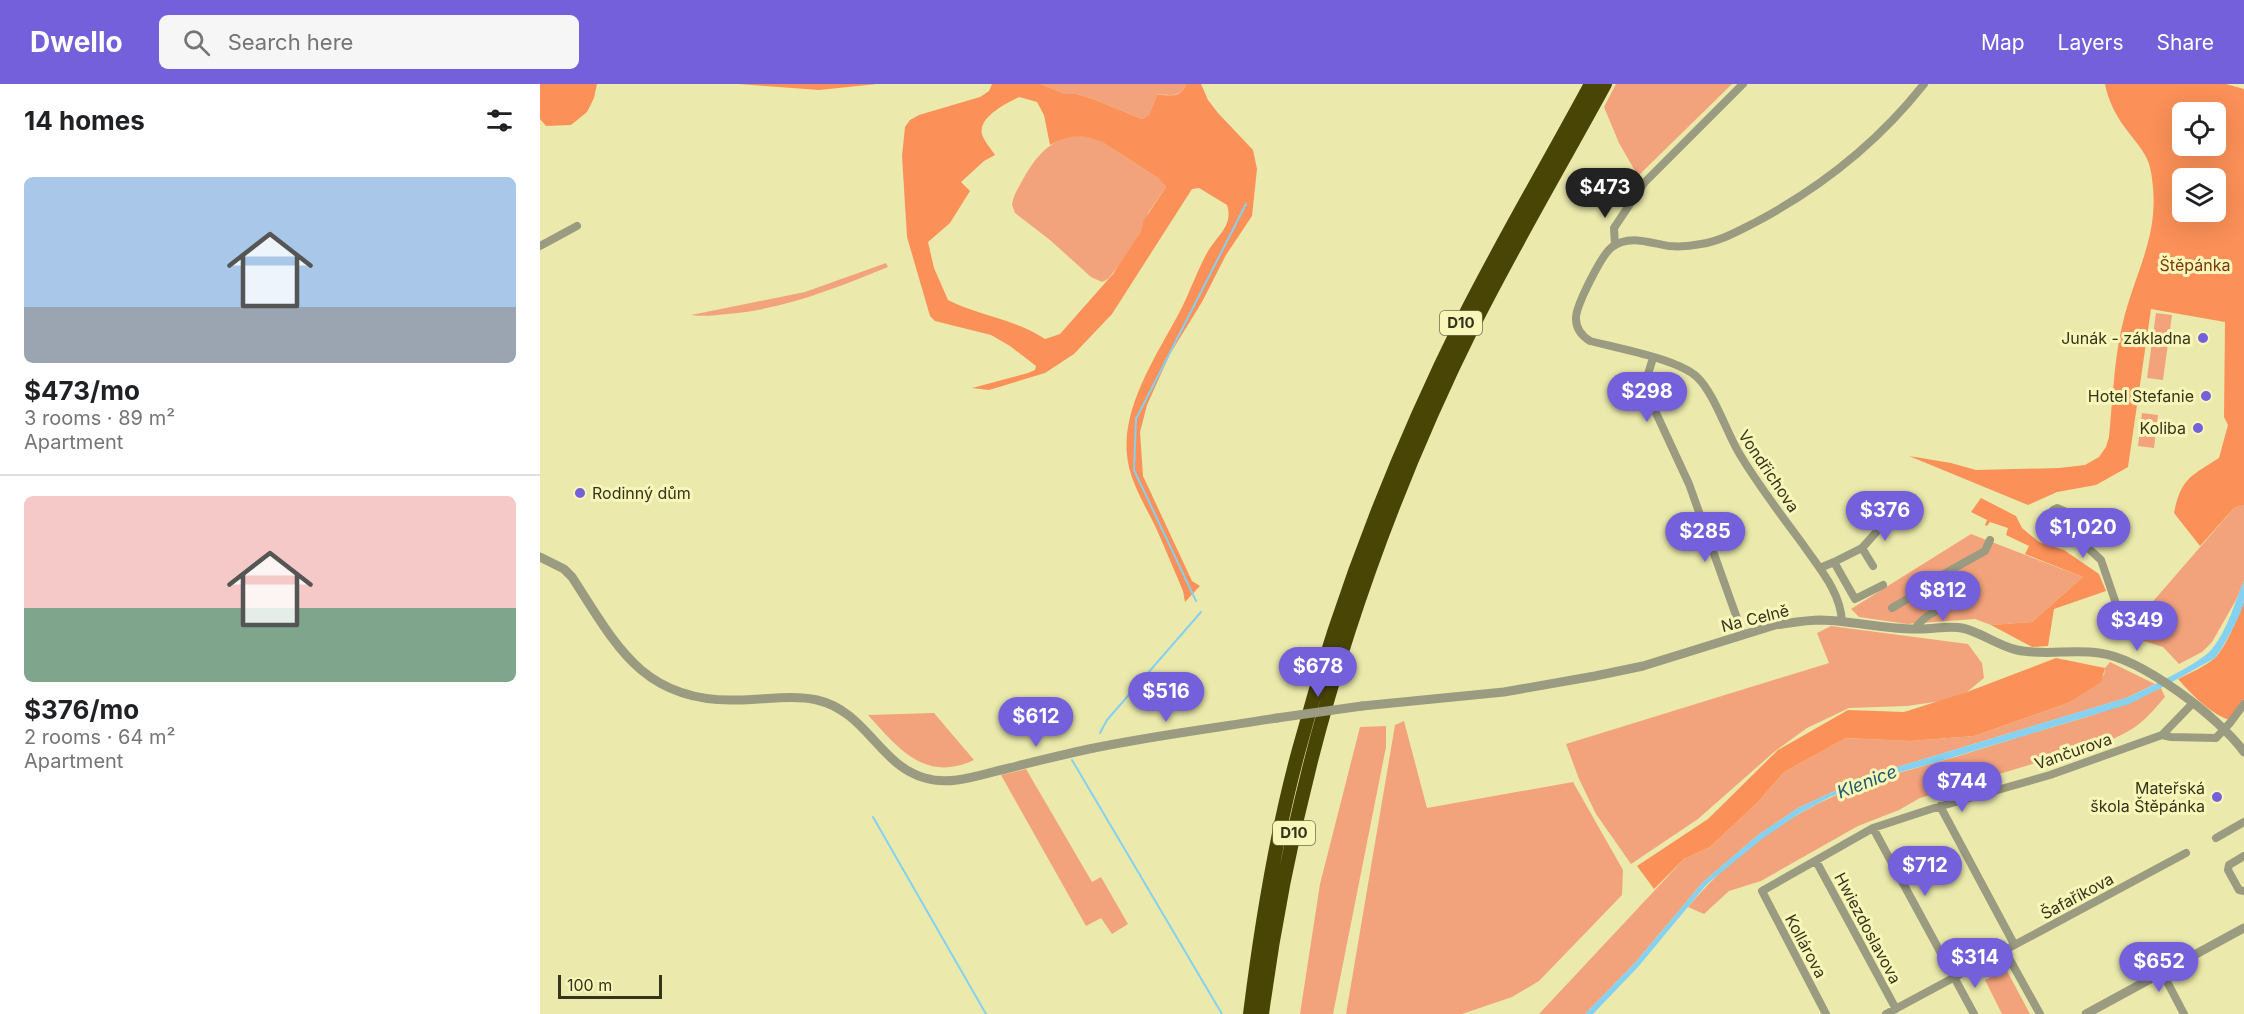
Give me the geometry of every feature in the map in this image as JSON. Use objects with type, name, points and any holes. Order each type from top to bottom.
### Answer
[{"type":"highway","name":"D10","points":[[1250,1014],[1271,878],[1285,806],[1322,669],[1355,574],[1426,397],[1464,318],[1592,84]]},
{"type":"highway","name":"D10","points":[[1262,1014],[1280,898],[1298,812],[1320,726],[1366,577],[1408,468],[1475,322],[1512,250],[1605,84]]},
{"type":"street","points":[[1743,84],[1644,183],[1614,228],[1615,245],[1632,240],[1672,246],[1701,244],[1725,237],[1760,219],[1798,197],[1842,166],[1889,124],[1924,84]]},
{"type":"street","points":[[540,246],[577,226]]},
{"type":"street","name":"Vondřichova","points":[[1615,245],[1601,260],[1577,311],[1577,327],[1590,341],[1682,367],[1698,378],[1704,385],[1740,456],[1820,568],[1836,597],[1842,622]]},
{"type":"street","points":[[1653,358],[1644,387],[1694,494],[1743,635]]},
{"type":"street","points":[[1631,389],[1644,387]]},
{"type":"street","points":[[1820,568],[1862,548],[1889,518]]},
{"type":"street","points":[[2074,535],[2101,560],[2125,630]]},
{"type":"street","points":[[1944,607],[1940,584],[1942,575],[1985,551],[1990,540]]},
{"type":"street","points":[[1862,548],[1873,566]]},
{"type":"street","name":"Na Celně","points":[[540,557],[564,569],[572,577],[627,659],[654,680],[686,694],[708,699],[803,698],[827,702],[854,718],[892,759],[905,769],[923,778],[938,781],[960,780],[1091,749],[1277,718],[1362,706],[1504,692],[1575,680],[1643,666],[1790,622],[1819,620],[1915,629],[1961,627],[2016,650],[2088,652],[2109,655],[2152,675],[2193,703]]},
{"type":"street","points":[[1834,562],[1855,599],[1883,585]]},
{"type":"street","points":[[1892,608],[1928,586],[1940,584]]},
{"type":"street","points":[[1915,629],[1919,623],[1944,607],[1960,602]]},
{"type":"street","points":[[2193,703],[2224,730],[2244,752]]},
{"type":"street","name":"Vančurova","points":[[1762,891],[1873,828],[2050,774],[2162,735],[2193,703]]},
{"type":"street","points":[[2224,730],[2244,704]]},
{"type":"street","name":"Vančurova","points":[[2162,735],[2216,738],[2224,730]]},
{"type":"street","points":[[1940,806],[2014,944]]},
{"type":"street","points":[[2216,838],[2244,822]]},
{"type":"street","points":[[1873,828],[1974,1014]]},
{"type":"street","name":"Šafaříkova","points":[[1886,1014],[2186,853]]},
{"type":"street","points":[[2244,856],[2229,865],[2228,870],[2239,890],[2244,891]]},
{"type":"street","name":"Hwiezdoslavova","points":[[1816,861],[1896,1009]]},
{"type":"street","name":"Kollárova","points":[[1762,891],[1826,1014]]},
{"type":"street","points":[[2086,1014],[2099,1011],[2162,972],[2244,928]]},
{"type":"street","points":[[2004,950],[2040,1014]]},
{"type":"street","points":[[2162,972],[2184,1014]]},
{"type":"shaded area","points":[[1041,84],[1186,84],[1178,94],[1157,95],[1149,115],[1142,119],[1093,99],[1077,94],[1065,94]]},
{"type":"shaded area","points":[[1616,84],[1732,84],[1638,176],[1619,143],[1604,107]]},
{"type":"shaded area","points":[[1075,135],[1092,137],[1102,142],[1158,178],[1166,187],[1148,213],[1141,231],[1120,264],[1108,279],[1102,282],[1091,277],[1050,240],[1015,213],[1012,205],[1018,188],[1042,152],[1049,146]]},
{"type":"shaded area","points":[[886,263],[888,267],[830,290],[770,308],[709,316],[691,315],[805,292]]},
{"type":"shaded area","points":[[2156,313],[2172,315],[2163,380],[2147,378]]},
{"type":"shaded area","points":[[2142,413],[2158,415],[2154,448],[2138,446]]},
{"type":"shaded area","points":[[2244,505],[2244,581],[2212,642],[2202,652],[2179,664],[2163,647],[2131,637],[2136,621],[2234,508]]},
{"type":"shaded area","points":[[1971,534],[2083,577],[2032,622],[1991,625],[1975,619],[1907,624],[1859,617],[1851,609]]},
{"type":"shaded area","points":[[1831,626],[1968,644],[1982,663],[1984,678],[1967,692],[1942,701],[1907,706],[1849,708],[1807,728],[1774,752],[1698,819],[1631,864],[1596,814],[1579,779],[1566,744],[1829,663],[1817,633]]},
{"type":"shaded area","points":[[2110,662],[2155,684],[2126,698],[1894,768],[1852,783],[1798,808],[1758,835],[1703,882],[1634,964],[1585,1014],[1539,1014],[1684,859],[1710,847],[1758,802],[1784,772],[1846,738],[1910,741],[1974,736],[2068,703],[2104,675],[2105,668]]},
{"type":"shaded area","points":[[2161,688],[2165,697],[2151,713],[2115,738],[1920,798],[1899,810],[1858,826],[1761,881],[1729,891],[1704,914],[1688,907],[1719,874],[1754,844],[1792,818],[1832,797],[1879,779],[2100,713]]},
{"type":"shaded area","points":[[934,713],[974,760],[957,766],[927,765],[902,750],[868,715]]},
{"type":"shaded area","points":[[1404,721],[1427,808],[1573,782],[1623,870],[1622,895],[1539,981],[1512,997],[1462,1014],[1346,1014],[1395,725]]},
{"type":"shaded area","points":[[1386,726],[1386,747],[1333,1014],[1300,1014],[1320,884],[1360,727]]},
{"type":"shaded area","points":[[1026,769],[1092,882],[1101,877],[1128,924],[1112,934],[1101,918],[1086,926],[1001,775]]},
{"type":"shaded area","points":[[2006,969],[2030,1014],[2002,1014],[1985,980]]},
{"type":"green space","points":[[540,84],[597,84],[594,98],[587,112],[571,125],[546,126],[540,119]]},
{"type":"green space","points":[[739,84],[877,84],[819,90]]},
{"type":"green space","points":[[992,84],[1041,84],[1065,94],[1077,94],[1093,99],[1142,119],[1149,115],[1157,95],[1178,94],[1186,84],[1201,84],[1208,100],[1218,113],[1253,150],[1257,169],[1252,216],[1226,255],[1202,302],[1170,354],[1147,405],[1140,432],[1143,476],[1192,581],[1200,586],[1185,602],[1183,591],[1131,474],[1127,455],[1127,437],[1135,400],[1142,382],[1182,307],[1207,253],[1226,225],[1229,212],[1227,205],[1199,188],[1192,189],[1112,314],[1074,354],[1045,373],[989,390],[972,388],[1028,373],[1035,370],[1036,366],[991,335],[935,321],[930,316],[907,237],[902,156],[905,127],[910,120],[919,115],[980,97],[989,91]],"holes":[[[1019,97],[1037,102],[1044,115],[1050,145],[1076,136],[1095,139],[1158,178],[1166,187],[1113,274],[1060,334],[1045,339],[1022,327],[948,300],[934,268],[928,242],[950,223],[970,191],[961,182],[984,161],[995,155],[982,134],[984,122],[995,111]]]},
{"type":"green space","name":"Štěpánka","points":[[2105,84],[2226,84],[2244,89],[2244,505],[2234,508],[2200,546],[2174,513],[2184,485],[2201,469],[2219,458],[2228,425],[2224,417],[2225,322],[2151,309],[2128,467],[2096,485],[2057,492],[2028,505],[1909,456],[1976,470],[2059,468],[2085,465],[2099,457],[2106,447],[2109,437],[2118,344],[2147,245],[2153,211],[2151,172],[2147,160],[2110,102]]},
{"type":"green space","points":[[1981,498],[2016,516],[2022,528],[2039,542],[2064,550],[2099,574],[2106,591],[2054,609],[2048,646],[2032,647],[1991,625],[2032,622],[2083,577],[2025,554],[2029,546],[2006,535],[2008,528],[1990,522],[1987,526],[1985,525],[1987,520],[1971,512]]},
{"type":"green space","points":[[2244,601],[2244,699],[2229,720],[2208,708],[2178,679],[2203,666],[2220,653]]},
{"type":"green space","points":[[2056,658],[2105,668],[2101,682],[2068,703],[1974,736],[1910,741],[1846,738],[1784,772],[1758,802],[1710,847],[1684,859],[1654,889],[1637,866],[1708,819],[1778,750],[1848,710],[1904,712],[1967,692]]},
{"type":"water","name":"Klenice","points":[[2244,581],[2243,607],[2232,631],[2215,658],[2161,688],[2129,704],[1888,775],[1830,797],[1800,813],[1762,839],[1707,884],[1638,967],[1593,1014],[1585,1014],[1634,964],[1703,882],[1758,835],[1798,808],[1852,783],[1894,768],[2126,698],[2185,669],[2206,655],[2218,641],[2227,625]]},
{"type":"waterway","points":[[1196,601],[1134,470],[1136,419],[1246,204]]},
{"type":"waterway","points":[[1100,733],[1107,720],[1201,612]]},
{"type":"waterway","points":[[1072,760],[1222,1014]]},
{"type":"waterway","points":[[873,817],[986,1014]]},
{"type":"place","name":"Junák - základna","points":[[2203,338]]},
{"type":"place","name":"Hotel Stefanie","points":[[2206,396]]},
{"type":"place","name":"Koliba","points":[[2198,428]]},
{"type":"place","name":"Rodinný dům","points":[[580,493]]},
{"type":"place","name":"Mateřská škola Štěpánka","points":[[2217,797]]}]
